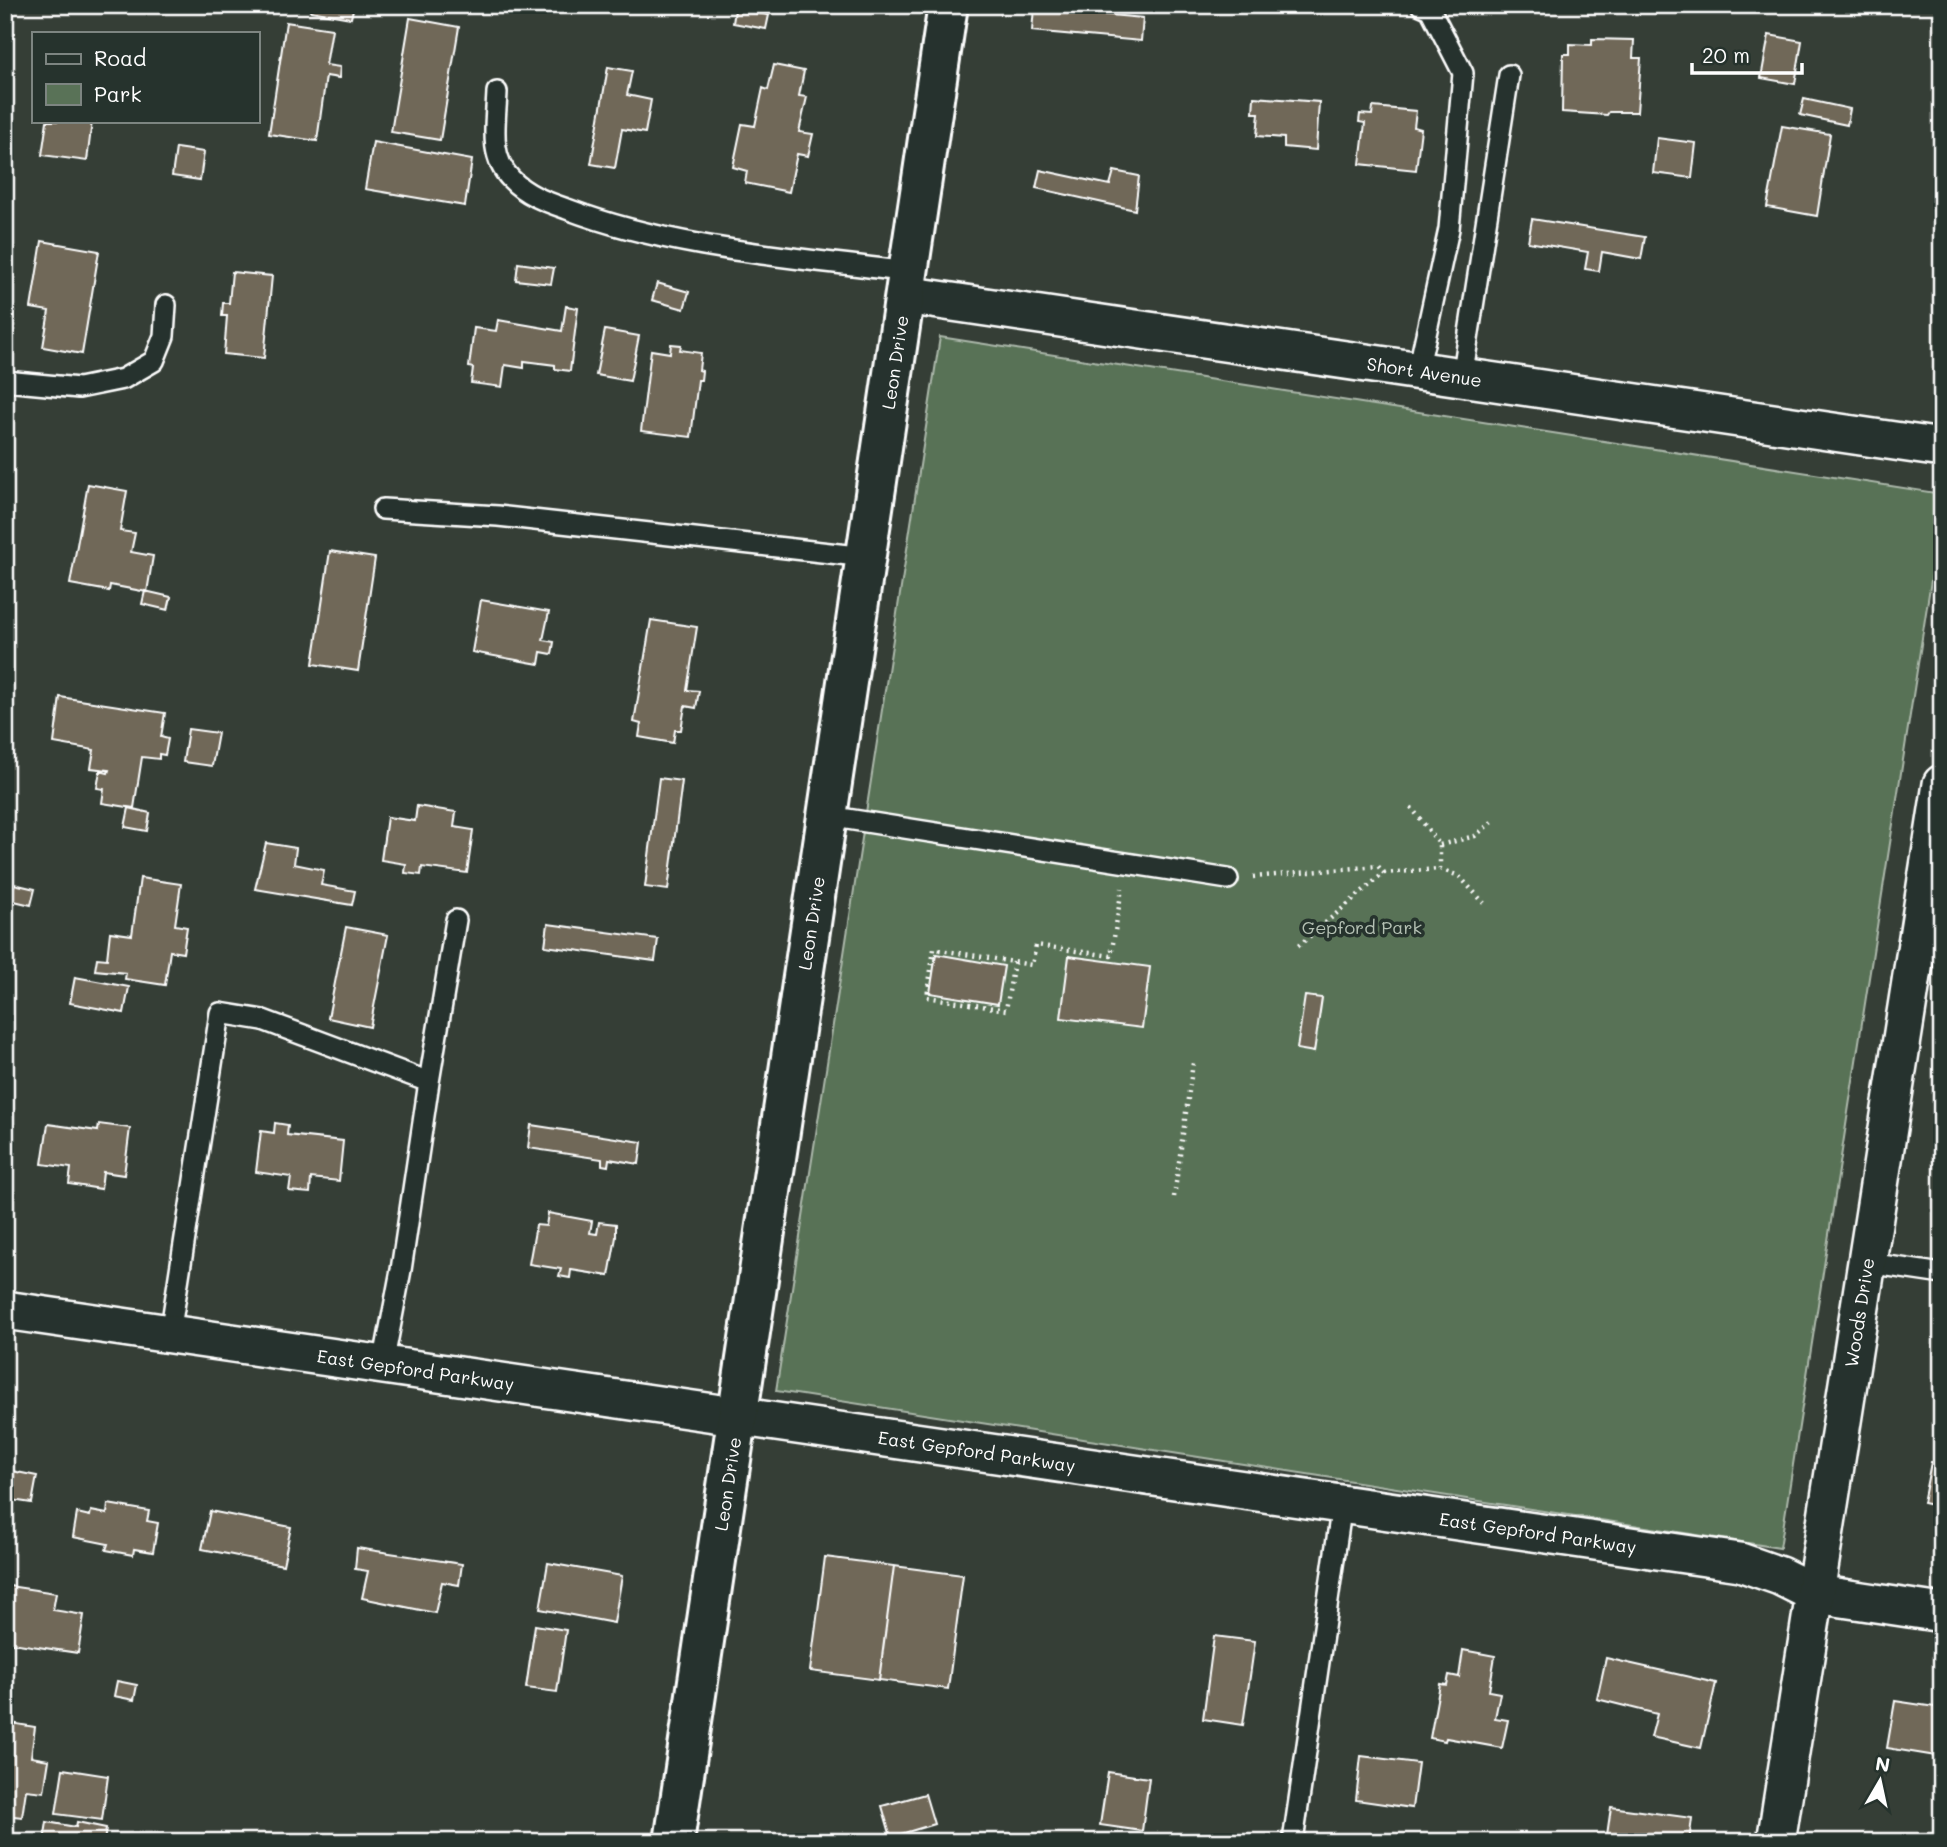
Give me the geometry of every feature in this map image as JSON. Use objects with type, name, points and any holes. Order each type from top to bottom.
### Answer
[{"type":"street","name":"Leon Drive","points":[[674,1842],[948,5]]},
{"type":"street","name":"Short Avenue","points":[[907,284],[1462,378],[1942,448]]},
{"type":"street","name":"Woods Drive","points":[[1776,1842],[1942,784]]},
{"type":"street","name":"East Gepford Parkway","points":[[5,1310],[1740,1562],[1780,1576],[1816,1594],[1942,1613]]},
{"type":"lane","points":[[1418,371],[1449,229],[1463,73],[1430,9],[1420,5]]},
{"type":"lane","points":[[1462,378],[1509,75]]},
{"type":"lane","points":[[497,92],[495,151],[510,178],[537,198],[603,223],[907,284]]},
{"type":"lane","points":[[5,381],[79,388],[123,379],[155,361],[164,337],[166,305]]},
{"type":"lane","points":[[383,509],[498,516],[866,557]]},
{"type":"lane","points":[[828,816],[1228,879]]},
{"type":"lane","points":[[383,1366],[401,1270],[456,920]]},
{"type":"lane","points":[[170,1334],[219,1013],[263,1020],[429,1082]]},
{"type":"lane","points":[[1868,1263],[1942,1274]]},
{"type":"lane","points":[[1294,1834],[1342,1504]]},
{"type":"path","points":[[1411,807],[1440,845],[1440,869]]},
{"type":"path","points":[[1440,845],[1475,836],[1493,821]]},
{"type":"path","points":[[1014,962],[1006,1010],[926,997],[934,949],[1014,962],[1032,965],[1036,946],[1111,956],[1125,863]]},
{"type":"path","points":[[1228,879],[1378,866],[1384,873]]},
{"type":"path","points":[[1297,947],[1384,873],[1435,867],[1459,876],[1484,903]]},
{"type":"path","points":[[1174,1197],[1193,1063]]},
{"type":"green space","name":"Gepford Park","points":[[940,337],[1942,494],[1942,510],[1780,1548],[776,1391]]},
{"type":"building","points":[[311,5],[354,5],[351,18],[310,11]]},
{"type":"building","points":[[1034,8],[1143,18],[1141,41],[1032,31]]},
{"type":"building","points":[[735,10],[769,15],[766,29],[733,23]]},
{"type":"building","points":[[410,18],[459,27],[440,140],[391,132]]},
{"type":"building","points":[[286,22],[332,29],[326,65],[340,67],[339,78],[326,76],[317,141],[269,134]]},
{"type":"building","points":[[1769,35],[1802,41],[1795,84],[1761,78]]},
{"type":"building","points":[[1592,39],[1634,40],[1633,58],[1641,58],[1637,112],[1609,112],[1607,115],[1562,112],[1563,54],[1570,54],[1570,44],[1592,45]]},
{"type":"building","points":[[774,65],[804,71],[799,96],[807,97],[799,132],[813,134],[808,156],[797,154],[789,192],[745,183],[747,171],[733,167],[742,124],[755,126],[763,88],[768,90]]},
{"type":"building","points":[[608,67],[632,71],[627,95],[651,100],[645,133],[622,129],[615,168],[591,164]]},
{"type":"building","points":[[1254,97],[1319,102],[1316,150],[1284,147],[1284,138],[1257,136],[1259,113],[1253,113]]},
{"type":"building","points":[[1804,99],[1850,109],[1847,125],[1800,115]]},
{"type":"building","points":[[1373,107],[1416,111],[1414,127],[1421,129],[1416,170],[1360,164],[1365,123],[1359,122],[1360,114],[1372,115]]},
{"type":"building","points":[[47,122],[92,122],[87,161],[42,155]]},
{"type":"building","points":[[1782,126],[1830,134],[1817,216],[1767,207]]},
{"type":"building","points":[[1657,138],[1696,143],[1692,178],[1653,173]]},
{"type":"building","points":[[373,142],[472,160],[465,206],[365,189]]},
{"type":"building","points":[[176,148],[204,152],[200,180],[172,176]]},
{"type":"building","points":[[1040,170],[1110,185],[1114,171],[1139,176],[1135,210],[1036,188]]},
{"type":"building","points":[[1532,219],[1645,237],[1641,259],[1602,252],[1599,271],[1585,269],[1588,252],[1528,242]]},
{"type":"building","points":[[42,241],[99,251],[82,354],[43,347],[49,311],[31,308]]},
{"type":"building","points":[[518,263],[554,268],[551,284],[516,280]]},
{"type":"building","points":[[232,272],[272,276],[264,358],[224,354],[227,316],[222,316],[223,303],[229,303]]},
{"type":"building","points":[[657,283],[689,292],[684,309],[652,300]]},
{"type":"building","points":[[566,306],[578,308],[570,371],[555,369],[555,365],[524,361],[524,368],[505,365],[502,387],[471,383],[473,368],[469,367],[474,328],[496,331],[498,320],[562,331]]},
{"type":"building","points":[[605,330],[639,336],[630,381],[596,375]]},
{"type":"building","points":[[671,344],[681,345],[680,350],[701,353],[701,380],[698,380],[691,437],[641,431],[651,350],[670,353]]},
{"type":"building","points":[[88,484],[127,491],[120,531],[135,533],[131,552],[153,556],[147,592],[110,585],[109,591],[70,584]]},
{"type":"building","points":[[330,551],[375,558],[358,671],[313,664]]},
{"type":"building","points":[[145,591],[171,597],[168,610],[142,604]]},
{"type":"building","points":[[481,600],[549,612],[543,640],[554,642],[552,654],[541,652],[539,664],[472,652]]},
{"type":"building","points":[[651,620],[697,627],[687,690],[699,691],[696,708],[685,706],[681,730],[675,730],[673,743],[639,737],[641,724],[634,722]]},
{"type":"building","points":[[60,697],[165,713],[161,737],[168,739],[165,755],[159,754],[159,759],[142,757],[134,808],[102,803],[104,789],[97,788],[100,771],[108,773],[109,770],[91,768],[94,750],[54,743]]},
{"type":"building","points":[[188,729],[218,733],[212,766],[183,762]]},
{"type":"building","points":[[659,778],[682,781],[668,890],[645,887]]},
{"type":"building","points":[[417,806],[456,812],[454,827],[473,830],[467,873],[422,867],[421,875],[405,873],[406,864],[381,860],[387,817],[415,821]]},
{"type":"building","points":[[129,808],[150,813],[147,831],[125,827]]},
{"type":"building","points":[[266,843],[296,848],[294,864],[324,870],[321,885],[355,891],[352,905],[255,889]]},
{"type":"building","points":[[140,878],[181,884],[175,925],[187,927],[183,953],[170,951],[165,985],[125,979],[126,973],[95,970],[97,958],[107,959],[110,932],[132,935]]},
{"type":"building","points":[[14,884],[35,889],[31,905],[10,900]]},
{"type":"building","points":[[548,924],[658,939],[655,961],[545,946]]},
{"type":"building","points":[[346,927],[388,935],[370,1027],[328,1018]]},
{"type":"building","points":[[936,954],[1004,966],[998,1004],[930,993]]},
{"type":"building","points":[[1069,956],[1150,967],[1142,1028],[1061,1018]]},
{"type":"building","points":[[75,977],[129,987],[124,1013],[70,1003]]},
{"type":"building","points":[[1305,996],[1322,998],[1314,1052],[1297,1049]]},
{"type":"building","points":[[275,1123],[288,1125],[287,1135],[343,1141],[339,1181],[311,1178],[310,1193],[289,1191],[291,1177],[256,1172],[261,1131],[274,1133]]},
{"type":"building","points":[[48,1124],[98,1131],[99,1124],[130,1128],[124,1175],[103,1172],[101,1189],[69,1184],[71,1168],[42,1164]]},
{"type":"building","points":[[531,1125],[642,1142],[639,1164],[609,1159],[608,1166],[602,1165],[602,1159],[528,1148]]},
{"type":"building","points":[[548,1213],[592,1221],[590,1233],[597,1234],[599,1222],[616,1224],[609,1276],[571,1270],[570,1278],[559,1276],[561,1269],[529,1264],[536,1225],[546,1226]]},
{"type":"building","points":[[1931,1462],[1942,1463],[1942,1507],[1923,1503]]},
{"type":"building","points":[[7,1470],[37,1476],[32,1503],[5,1499]]},
{"type":"building","points":[[108,1504],[149,1511],[147,1521],[158,1523],[153,1552],[134,1549],[133,1555],[106,1550],[108,1544],[73,1537],[77,1513],[90,1516],[91,1511],[107,1514]]},
{"type":"building","points":[[210,1511],[291,1527],[283,1565],[202,1549]]},
{"type":"building","points":[[357,1548],[462,1564],[459,1585],[442,1582],[435,1613],[362,1598],[368,1571],[355,1569]]},
{"type":"building","points":[[825,1557],[894,1566],[879,1680],[810,1671]]},
{"type":"building","points":[[548,1563],[622,1576],[614,1623],[540,1609]]},
{"type":"building","points":[[894,1566],[963,1575],[948,1689],[879,1680]]},
{"type":"building","points":[[9,1586],[56,1593],[53,1610],[84,1615],[78,1653],[5,1642],[5,1602]]},
{"type":"building","points":[[535,1625],[566,1630],[557,1692],[526,1688]]},
{"type":"building","points":[[1214,1636],[1255,1641],[1243,1725],[1203,1719]]},
{"type":"building","points":[[1463,1650],[1495,1656],[1489,1691],[1500,1693],[1495,1718],[1508,1720],[1502,1748],[1446,1738],[1445,1741],[1430,1738],[1440,1684],[1447,1685],[1449,1675],[1459,1677]]},
{"type":"building","points":[[1606,1658],[1716,1683],[1701,1748],[1651,1737],[1657,1714],[1597,1699]]},
{"type":"building","points":[[117,1681],[137,1685],[134,1700],[114,1696]]},
{"type":"building","points":[[1895,1701],[1942,1708],[1942,1757],[1887,1748]]},
{"type":"building","points":[[5,1722],[35,1727],[31,1757],[49,1760],[44,1792],[26,1790],[22,1817],[5,1815]]},
{"type":"building","points":[[1361,1756],[1418,1763],[1412,1808],[1356,1800]]},
{"type":"building","points":[[63,1769],[108,1776],[102,1820],[56,1814]]},
{"type":"building","points":[[1108,1772],[1149,1778],[1142,1831],[1100,1825]]},
{"type":"building","points":[[925,1794],[934,1824],[891,1837],[882,1806]]},
{"type":"building","points":[[1611,1807],[1692,1818],[1689,1842],[1606,1842]]},
{"type":"building","points":[[47,1822],[76,1827],[77,1822],[106,1828],[104,1842],[44,1841]]}]
